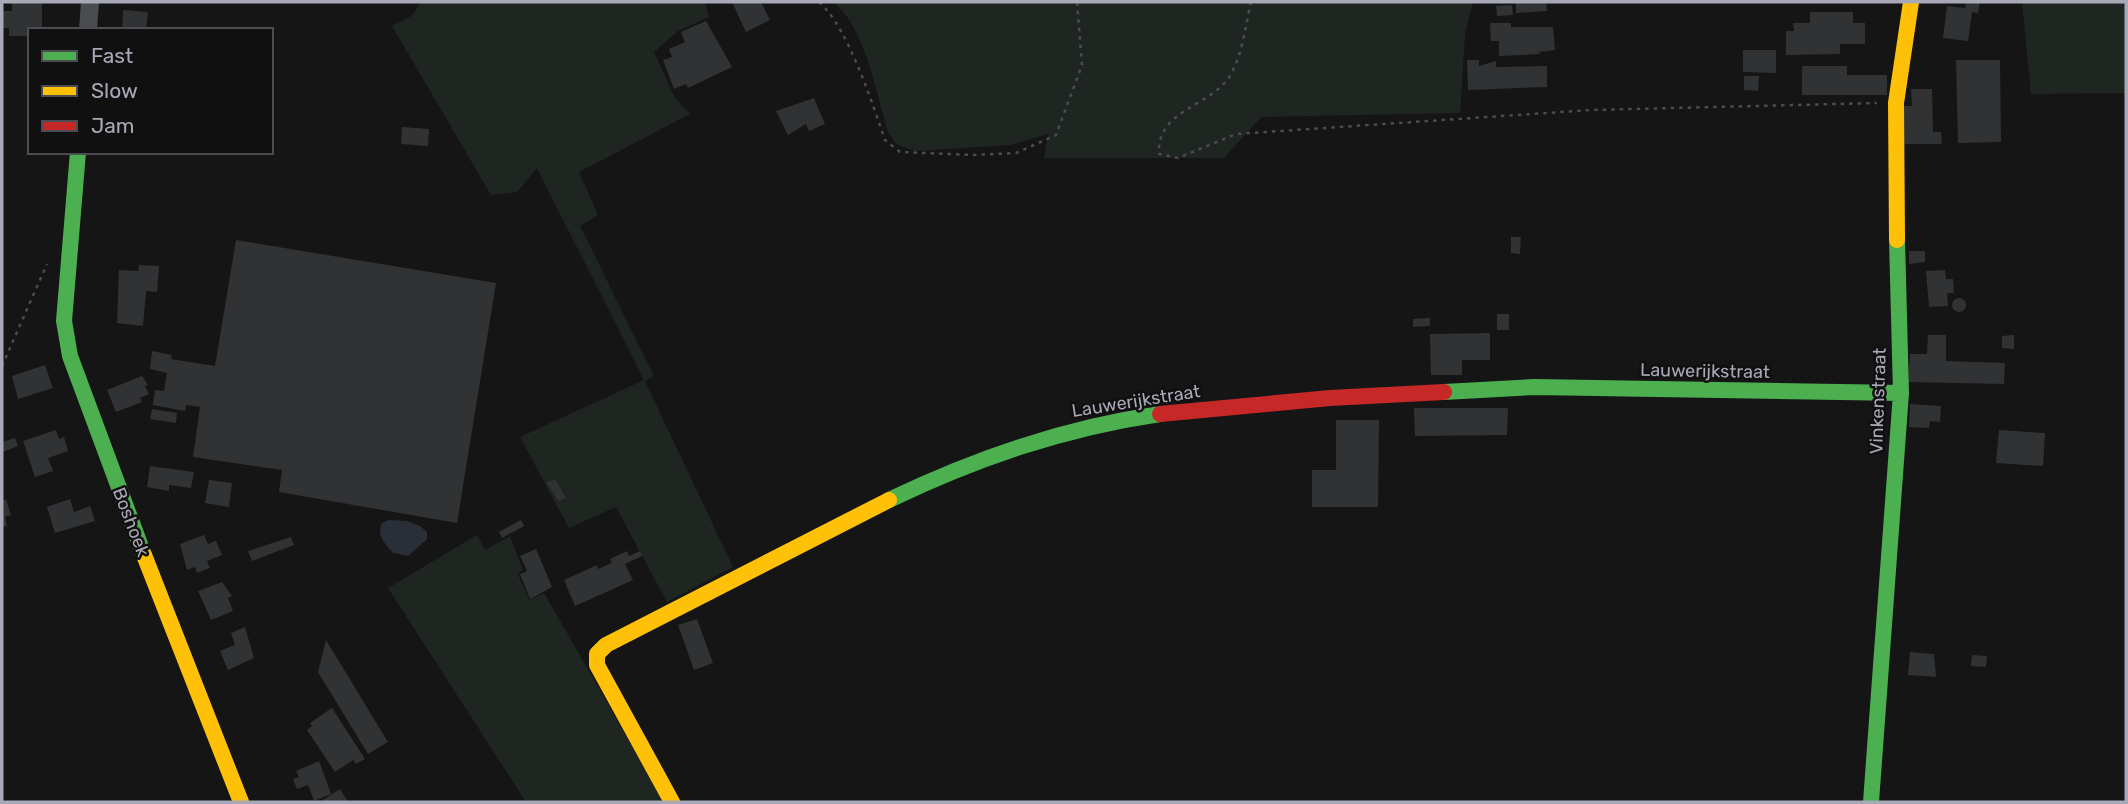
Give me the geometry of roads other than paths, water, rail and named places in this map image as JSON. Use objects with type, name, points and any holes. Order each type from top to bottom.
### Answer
[{"type":"street","points":[[88,28],[90,2]]},
{"type":"street","name":"Vinkenstraat","points":[[1871,802],[1900,393],[1896,103],[1911,2]]},
{"type":"street","name":"Boshoek","points":[[78,154],[65,308],[70,356],[118,489],[240,802]]},
{"type":"street","name":"Lauwerijkstraat","points":[[672,802],[597,665],[597,654],[606,645],[841,523],[952,470],[1024,443],[1097,424],[1159,414],[1357,397],[1534,387],[1900,393]]}]
